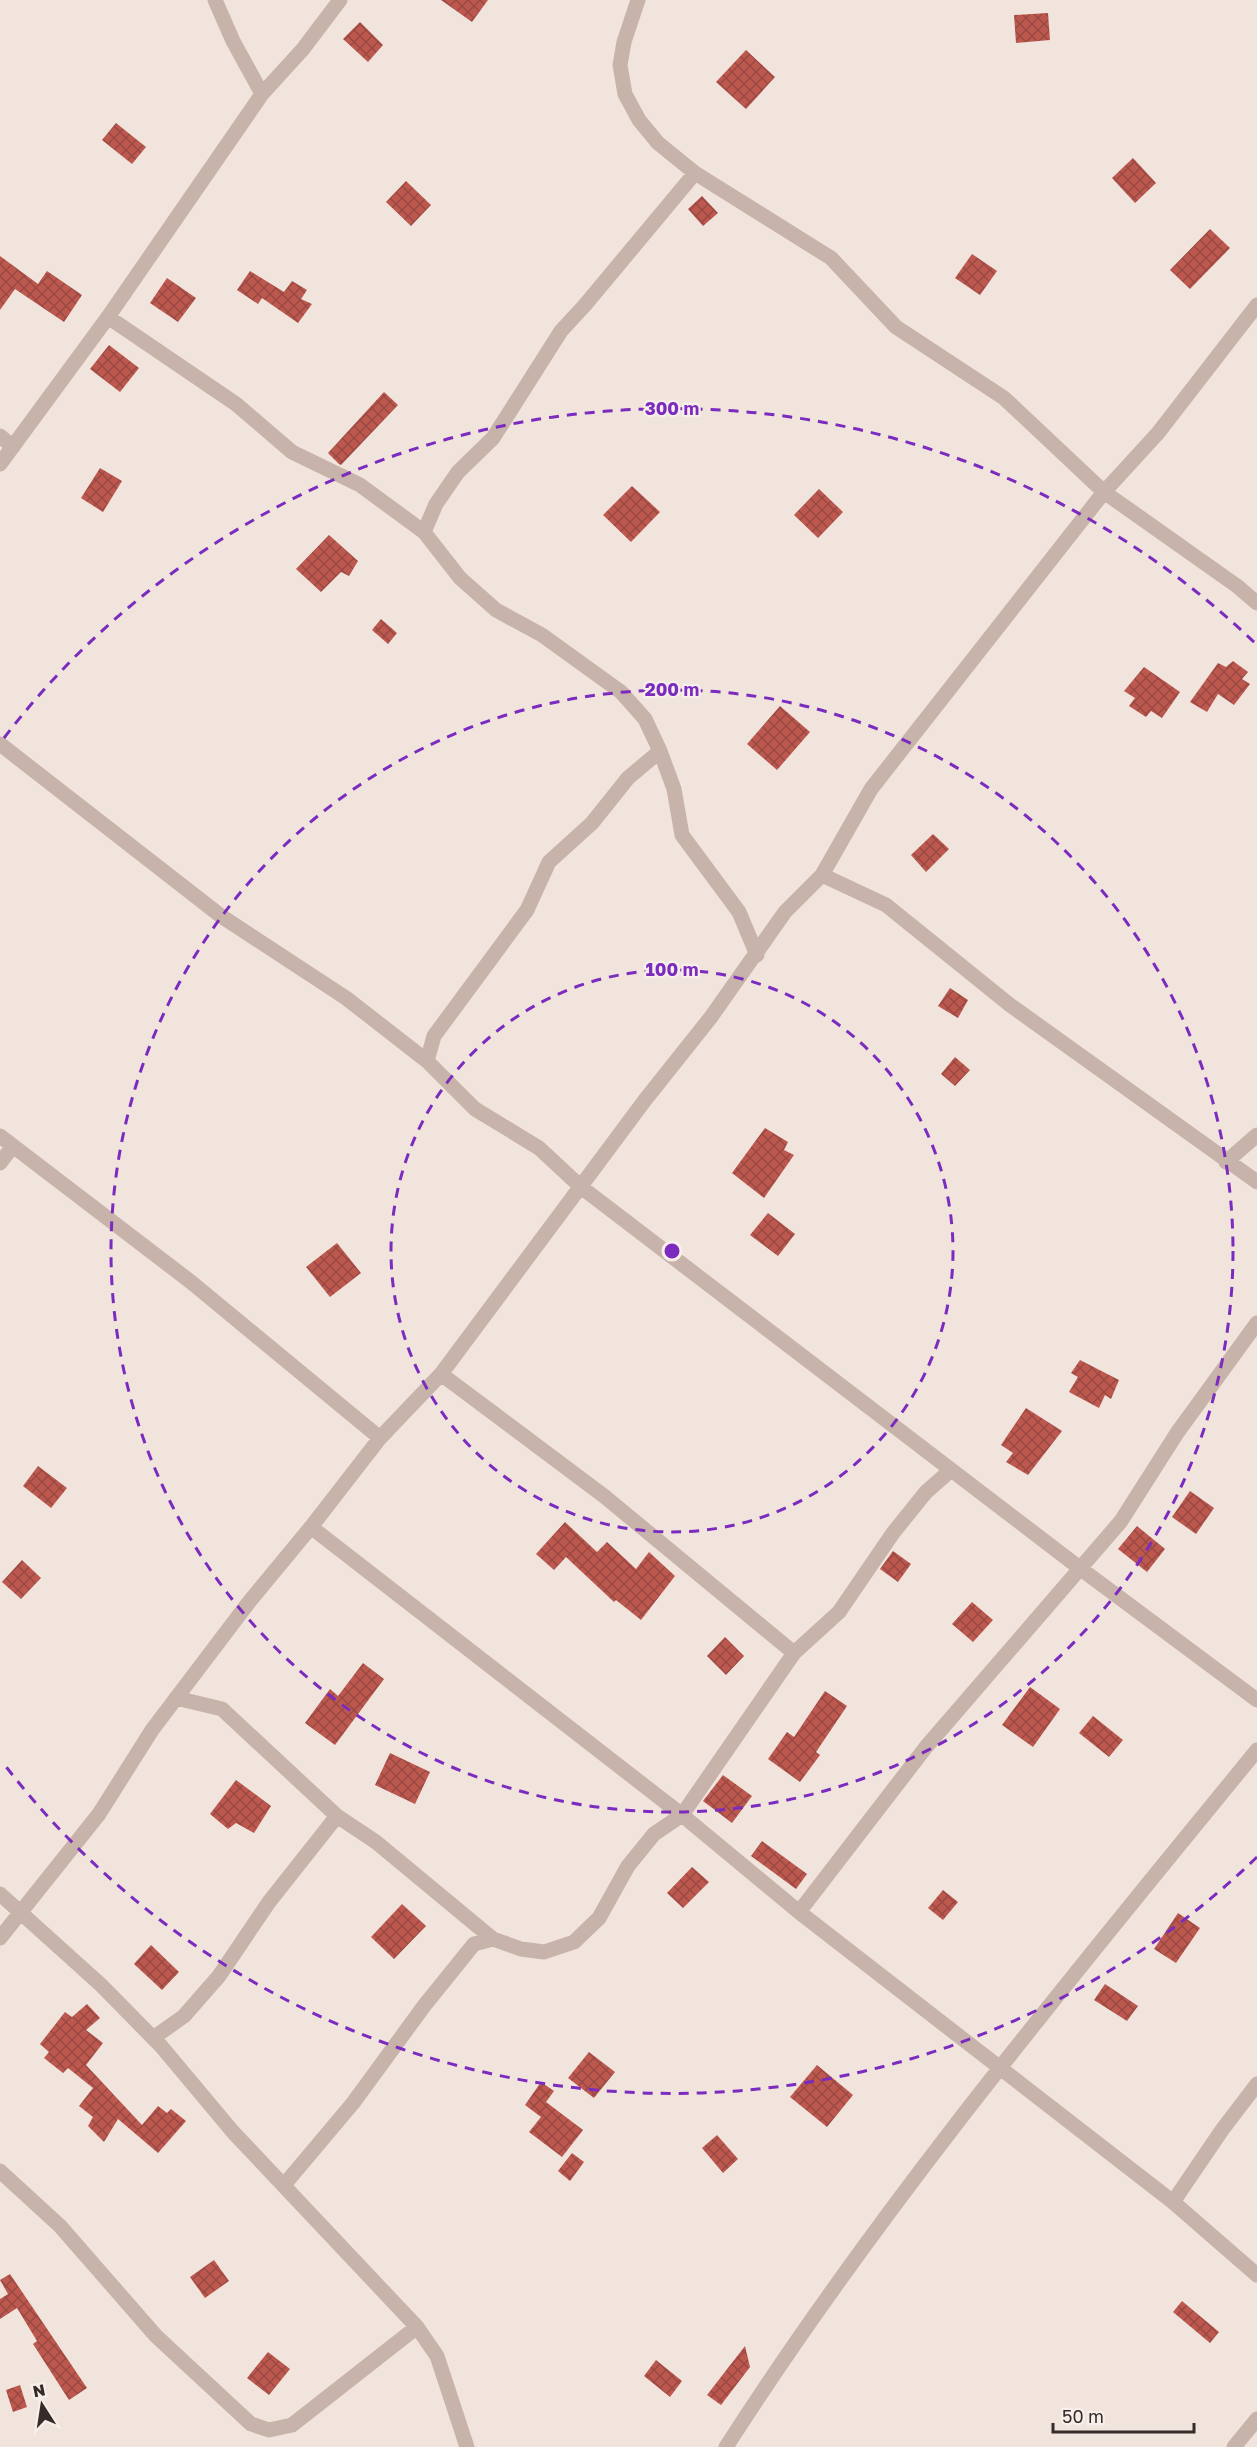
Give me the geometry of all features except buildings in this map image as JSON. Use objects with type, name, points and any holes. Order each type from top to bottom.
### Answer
[{"type":"street","points":[[215,0],[233,41],[262,94]]},
{"type":"street","points":[[0,464],[108,317],[262,94],[303,49],[340,0]]},
{"type":"street","points":[[638,0],[624,42],[620,64],[625,94],[639,120],[658,143],[694,173],[831,258],[896,327],[1004,398],[1104,492],[1237,586],[1257,603]]},
{"type":"street","points":[[424,532],[436,504],[458,472],[493,438],[561,331],[694,173]]},
{"type":"street","points":[[0,1938],[99,1814],[152,1730],[249,1602],[380,1438],[441,1374],[757,955],[785,912],[822,875],[871,789],[1104,492],[1158,434],[1257,305]]},
{"type":"street","points":[[108,317],[236,404],[292,452],[360,485],[424,532],[460,578],[496,610],[542,635],[621,692],[645,719],[660,751],[674,789],[682,835],[739,912],[757,955]]},
{"type":"street","points":[[0,435],[13,447]]},
{"type":"street","points":[[0,744],[221,916],[346,998],[427,1061],[475,1109],[539,1148],[581,1187],[1081,1569],[1257,1700]]},
{"type":"street","points":[[427,1061],[434,1036],[527,910],[549,862],[592,823],[628,778],[660,751]]},
{"type":"street","points":[[822,875],[886,905],[1010,1005],[1226,1162],[1257,1182]]},
{"type":"street","points":[[1226,1162],[1257,1135]]},
{"type":"street","points":[[0,1136],[191,1282],[380,1438]]},
{"type":"street","points":[[0,1163],[13,1146]]},
{"type":"street","points":[[799,1912],[927,1747],[1121,1521],[1177,1433],[1257,1323]]},
{"type":"street","points":[[441,1374],[604,1496],[794,1653]]},
{"type":"street","points":[[177,1698],[222,1709],[337,1816],[376,1842],[493,1939],[521,1949],[544,1952],[574,1942],[599,1918],[628,1866],[654,1834],[682,1815],[794,1653],[839,1612],[893,1533],[926,1492],[951,1470]]},
{"type":"street","points":[[311,1527],[682,1815],[799,1912],[1173,2202],[1257,2275]]},
{"type":"street","points":[[726,2447],[792,2345],[1000,2069],[1257,1750]]},
{"type":"street","points":[[153,2038],[184,2016],[219,1977],[269,1902],[337,1816]]},
{"type":"street","points":[[0,1894],[21,1911],[153,2038],[234,2132],[417,2327],[437,2356],[467,2447]]},
{"type":"street","points":[[284,2185],[353,2103],[460,1960],[474,1944],[493,1939]]},
{"type":"street","points":[[1173,2202],[1222,2130],[1257,2084]]},
{"type":"street","points":[[0,2171],[66,2232],[156,2336],[251,2424],[269,2430],[292,2425],[417,2327]]},
{"type":"street","points":[[1234,2447],[1257,2419]]}]
